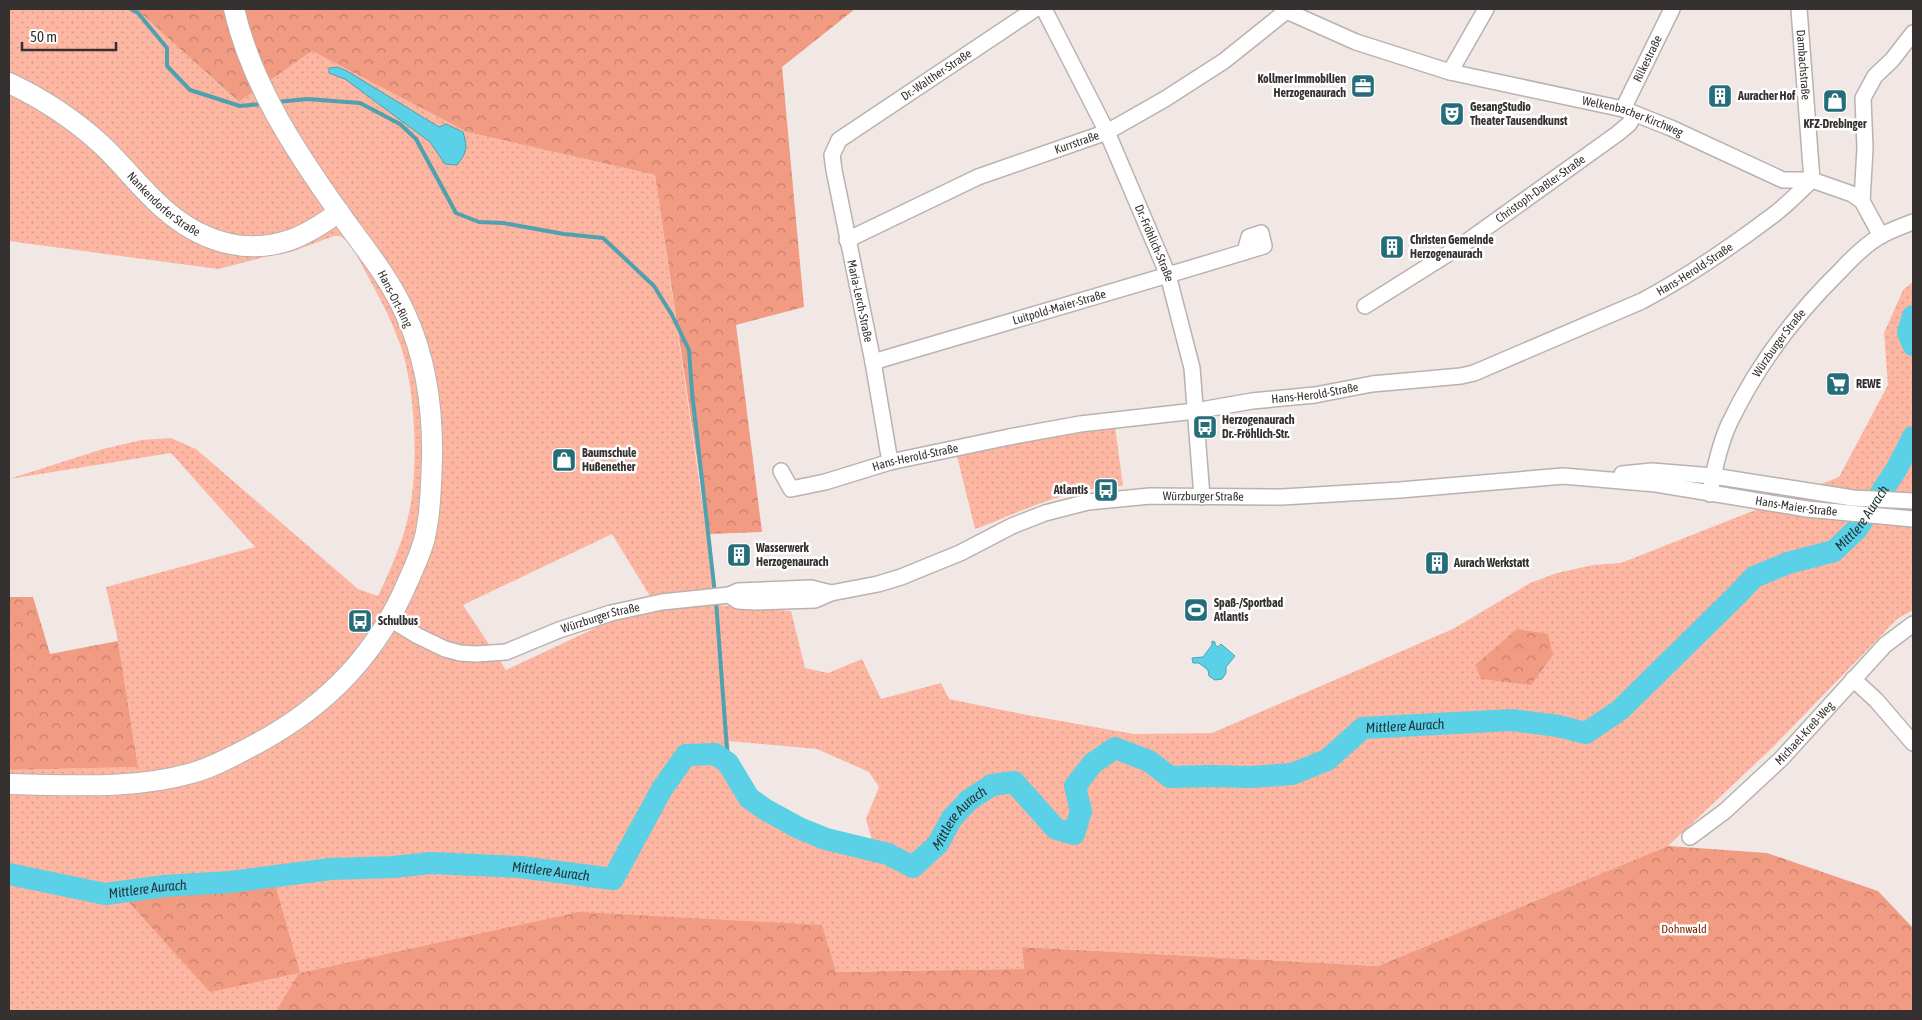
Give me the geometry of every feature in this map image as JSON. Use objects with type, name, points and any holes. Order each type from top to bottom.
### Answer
[{"type":"main road","name":"Hans-Ort-Ring","points":[[9,784],[78,786],[138,783],[193,773],[239,754],[278,732],[308,712],[330,693],[355,669],[373,646],[390,619],[415,565],[427,528],[432,431],[424,368],[406,314],[387,278],[295,149],[249,61],[234,9]]},
{"type":"main road","name":"Nankendorfer Straße","points":[[9,83],[29,93],[83,128],[164,209],[182,224],[203,236],[232,246],[260,247],[290,240],[319,226],[339,212]]},
{"type":"street","name":"Dr.-Walther-Straße","points":[[839,140],[1035,9]]},
{"type":"street","name":"Dr.-Fröhlich-Straße","points":[[1044,9],[1106,132],[1168,275],[1192,368],[1202,497]]},
{"type":"street","points":[[1450,72],[1486,9]]},
{"type":"street","name":"Rilkestraße","points":[[1629,111],[1672,9]]},
{"type":"street","name":"Dambachstraße","points":[[1799,9],[1812,180]]},
{"type":"street","name":"Kurrstraße","points":[[848,240],[978,177],[1106,132],[1165,99],[1224,61],[1286,10]]},
{"type":"street","name":"Welkenbacher Kirchweg","points":[[1286,10],[1356,42],[1450,72],[1629,111],[1671,128],[1783,180],[1812,180],[1852,194],[1862,200]]},
{"type":"street","points":[[1881,236],[1862,200],[1865,148],[1863,98],[1875,76],[1892,60],[1913,33]]},
{"type":"street","name":"Christoph-Daßler-Straße","points":[[1365,306],[1462,245],[1617,134],[1629,124],[1629,111]]},
{"type":"street","name":"Maria-Lerch-Straße","points":[[839,140],[832,155],[833,163],[873,362],[890,462]]},
{"type":"street","name":"Hans-Herold-Straße","points":[[781,471],[792,489],[824,482],[890,462],[1080,424],[1195,411],[1252,400],[1314,395],[1372,384],[1444,378],[1474,373],[1660,292],[1773,216],[1812,180]]},
{"type":"street","name":"Würzburger Straße","points":[[390,619],[418,636],[445,649],[460,653],[476,654],[506,652],[559,630],[611,613],[662,602],[729,595],[738,590],[812,588],[831,593],[901,578],[1012,526],[1065,507],[1108,499],[1150,496],[1282,497],[1400,490],[1562,476],[1656,484],[1710,494],[1719,450],[1728,426],[1746,392],[1790,327],[1855,255],[1881,236],[1913,222]]},
{"type":"street","name":"Luitpold-Maier-Straße","points":[[873,362],[1245,252]]},
{"type":"street","name":"Würzburger Straße","points":[[1591,477],[1652,470],[1713,476]]},
{"type":"street","name":"Hans-Maier-Straße","points":[[1713,476],[1814,494],[1913,501]]},
{"type":"street","name":"Hans-Maier-Straße","points":[[1710,494],[1807,509],[1912,519]]},
{"type":"street","name":"Michael-Kreß-Weg","points":[[1690,837],[1726,811],[1781,759],[1885,645],[1913,624]]},
{"type":"street","points":[[1853,678],[1876,700],[1913,743]]},
{"type":"shaded area","points":[[9,9],[136,9],[239,102],[312,51],[467,132],[655,175],[717,605],[791,611],[805,668],[828,673],[862,659],[881,699],[941,683],[949,699],[1134,734],[1212,733],[1453,629],[1530,583],[1557,573],[1593,565],[1621,563],[1839,477],[1888,385],[1884,333],[1903,290],[1913,282],[1913,610],[1897,619],[1772,748],[1668,846],[1378,966],[1022,947],[1024,969],[835,972],[300,973],[276,1011],[9,1011],[9,770],[138,767],[118,641],[106,587],[255,547],[171,453],[9,479],[103,449],[142,440],[171,438],[196,449],[358,589],[378,596],[406,527],[413,484],[415,445],[412,403],[406,364],[401,347],[386,310],[354,250],[340,236],[334,236],[291,252],[218,269],[9,241]],"holes":[[[612,534],[653,601],[506,670],[463,605]],[[729,741],[817,749],[869,772],[879,787],[866,819],[872,840],[863,844],[827,837],[766,809],[750,797],[731,762]]]},
{"type":"shaded area","points":[[1115,427],[1123,486],[1085,490],[1066,495],[1029,507],[975,529],[957,456],[1025,441]]},
{"type":"green space","points":[[136,9],[855,9],[782,67],[804,307],[736,325],[762,532],[708,534],[655,175],[467,132],[312,51],[239,102]]},
{"type":"green space","points":[[9,597],[33,597],[50,654],[118,641],[138,767],[9,770]]},
{"type":"green space","points":[[1517,629],[1548,634],[1553,655],[1531,685],[1481,679],[1475,665]]},
{"type":"green space","name":"Dohnwald","points":[[1668,846],[1767,853],[1878,891],[1913,928],[1913,1011],[276,1011],[299,973],[210,992],[117,889],[272,873],[300,973],[579,912],[822,925],[836,972],[1024,969],[1022,947],[1378,966]]},
{"type":"water","points":[[337,67],[347,71],[439,127],[446,124],[463,132],[466,150],[457,165],[445,164],[430,142],[345,79],[329,73],[329,68]]},
{"type":"water","points":[[1212,641],[1218,647],[1221,644],[1235,656],[1226,667],[1226,673],[1222,679],[1215,680],[1209,676],[1208,670],[1199,663],[1193,663],[1192,658],[1203,657],[1212,645]]},
{"type":"waterway","points":[[131,9],[138,13],[167,48],[167,66],[190,90],[240,106],[263,104]]},
{"type":"waterway","points":[[277,102],[307,99],[360,103],[400,124],[416,139],[456,213],[479,222],[503,223],[564,234],[603,238],[654,286],[672,315],[689,350],[715,594]]},
{"type":"waterway","name":"Mittlere Aurach","points":[[1913,316],[1908,332],[1913,345]]},
{"type":"waterway","name":"Mittlere Aurach","points":[[9,874],[105,894],[165,886],[230,882],[331,869],[393,867],[431,863],[520,867],[613,879],[662,789],[686,755],[715,754],[728,763],[749,798],[766,810],[799,828],[826,839],[888,854],[913,867],[938,844],[952,818],[969,800],[992,785],[1014,782],[1056,829],[1074,834],[1081,811],[1075,786],[1093,763],[1115,748],[1149,761],[1170,777],[1251,777],[1292,774],[1327,760],[1363,728],[1512,720],[1558,726],[1586,733],[1620,710],[1754,577],[1788,563],[1834,551],[1857,529],[1896,470],[1913,437]]},
{"type":"waterway","points":[[716,601],[728,763]]},
{"type":"place","name":"Kollmer Immobilien Herzogenaurach","points":[[1363,86]]},
{"type":"place","name":"Auracher Hof","points":[[1720,96]]},
{"type":"place","name":"KFZ-Drebinger","points":[[1835,101]]},
{"type":"place","name":"GesangStudio Theater Tausendkunst","points":[[1452,114]]},
{"type":"place","name":"Christen Gemeinde Herzogenaurach","points":[[1392,247]]},
{"type":"place","name":"REWE","points":[[1838,384]]},
{"type":"place","name":"Herzogenaurach Dr.-Fröhlich-Str.","points":[[1205,427]]},
{"type":"place","name":"Baumschule Hußenether","points":[[564,460]]},
{"type":"place","name":"Atlantis","points":[[1106,490]]},
{"type":"place","name":"Wasserwerk Herzogenaurach","points":[[739,555]]},
{"type":"place","name":"Aurach Werkstatt","points":[[1437,563]]},
{"type":"place","name":"Spaß-/Sportbad Atlantis","points":[[1196,610]]},
{"type":"place","name":"Schulbus","points":[[360,621]]}]
